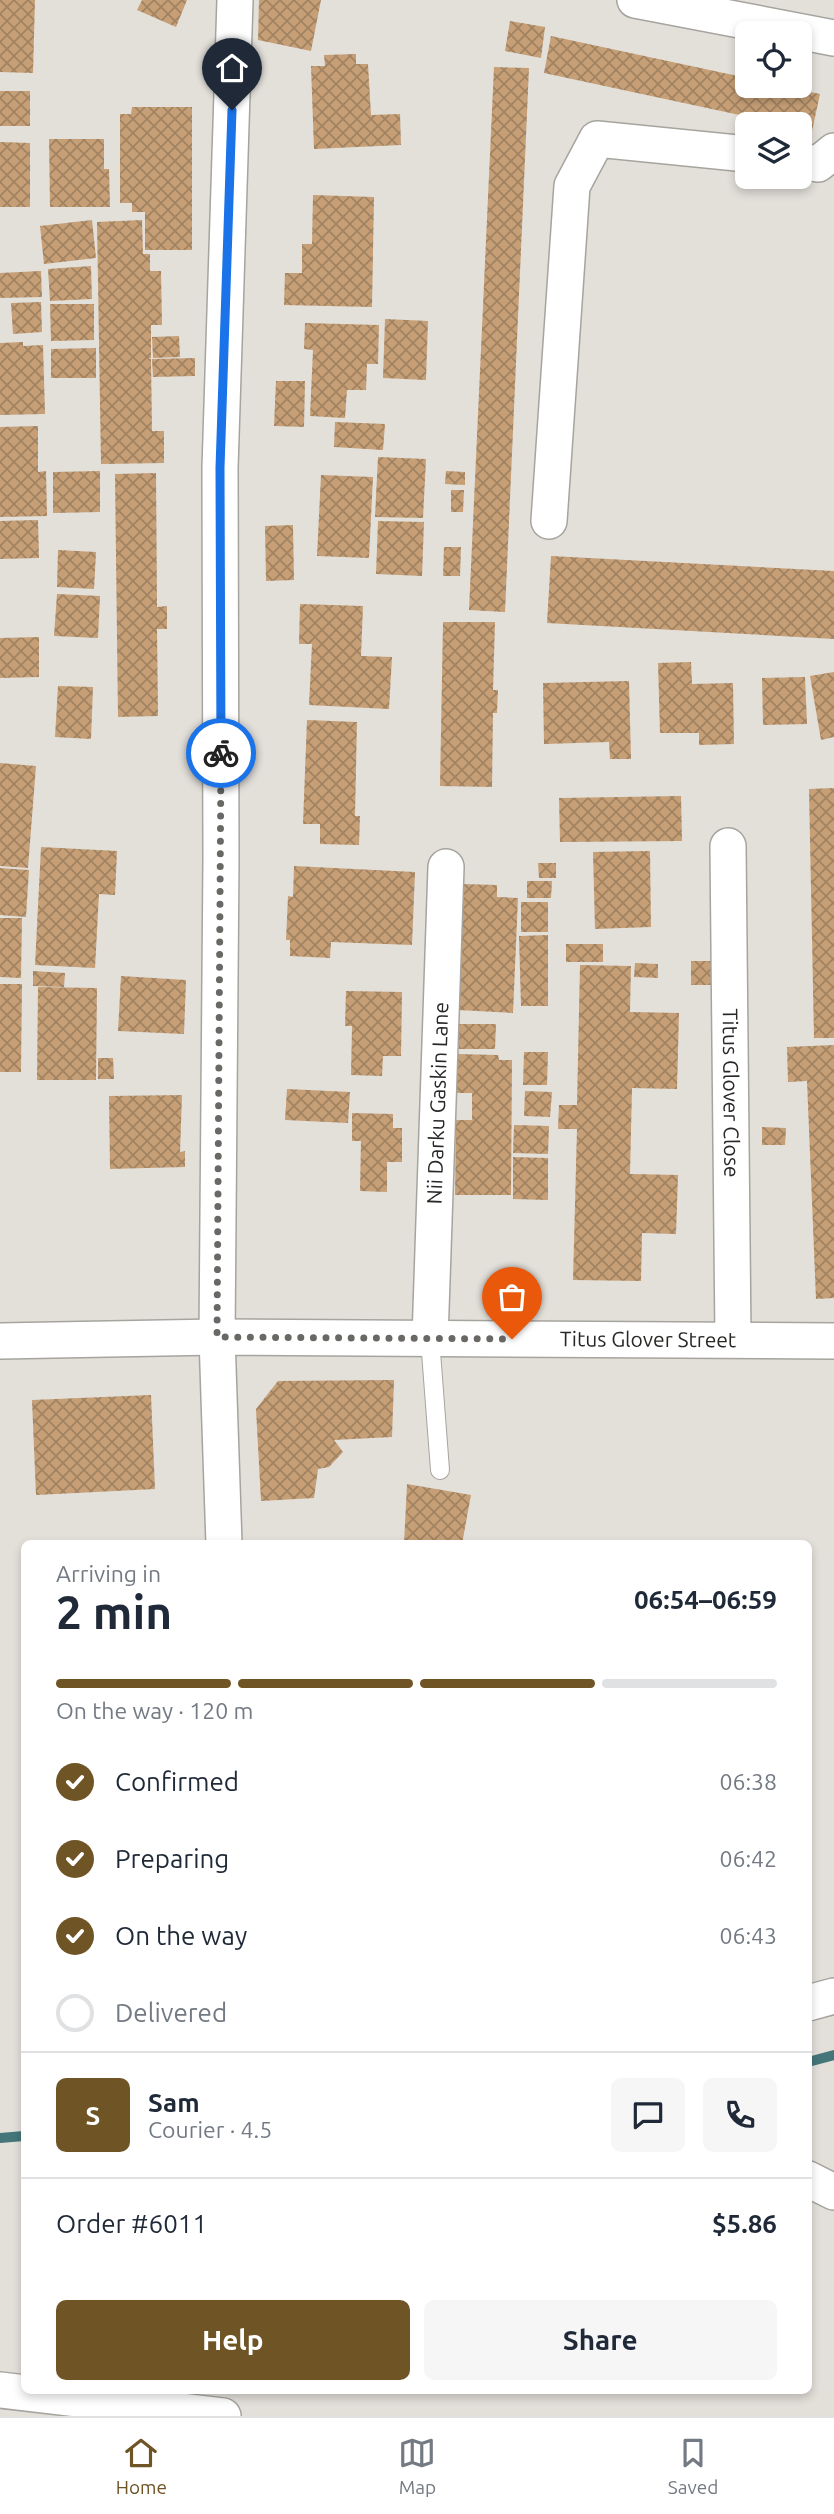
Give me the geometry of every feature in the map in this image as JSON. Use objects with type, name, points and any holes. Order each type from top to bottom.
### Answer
[{"type":"street","points":[[224,1540],[217,1337],[221,859],[220,468],[235,0]]},
{"type":"street","points":[[635,0],[834,38]]},
{"type":"street","points":[[549,521],[572,186],[597,139],[735,153]]},
{"type":"street","points":[[812,163],[818,164],[834,151]]},
{"type":"street","name":"Titus Glover Close","points":[[727,846],[733,1339]]},
{"type":"street","name":"Nii Darku Gaskin Lane","points":[[430,1339],[446,867]]},
{"type":"street","name":"Titus Glover Street","points":[[0,1341],[217,1337],[834,1341]]},
{"type":"street","points":[[812,2002],[834,1996]]},
{"type":"street","points":[[812,2181],[834,2192]]},
{"type":"street","points":[[0,2390],[21,2392]]},
{"type":"street","points":[[34,2394],[223,2416],[224,2394]]},
{"type":"lane","points":[[430,1339],[440,1470]]},
{"type":"building","points":[[0,0],[35,0],[33,73],[0,72]]},
{"type":"building","points":[[142,0],[187,0],[176,27],[137,10]]},
{"type":"building","points":[[259,0],[321,0],[311,51],[258,40]]},
{"type":"building","points":[[510,21],[545,27],[541,58],[505,51]]},
{"type":"building","points":[[551,36],[735,75],[735,98],[812,98],[812,92],[820,94],[812,131],[812,112],[735,112],[735,114],[544,73]]},
{"type":"building","points":[[356,54],[356,64],[368,64],[371,115],[400,114],[401,145],[314,149],[311,66],[325,66],[324,55]]},
{"type":"building","points":[[494,67],[529,68],[505,612],[469,610]]},
{"type":"building","points":[[0,91],[30,91],[30,126],[0,126]]},
{"type":"building","points":[[132,107],[192,107],[192,250],[145,250],[145,212],[132,212],[132,203],[120,203],[120,114],[131,114]]},
{"type":"building","points":[[49,139],[104,139],[104,169],[109,169],[110,207],[50,207]]},
{"type":"building","points":[[0,142],[30,143],[30,207],[0,207]]},
{"type":"building","points":[[313,195],[374,197],[372,307],[284,305],[285,273],[302,273],[302,244],[312,244]]},
{"type":"building","points":[[92,220],[96,258],[44,264],[40,226]]},
{"type":"building","points":[[142,220],[143,254],[150,254],[150,271],[161,271],[162,325],[151,325],[151,358],[148,358],[151,359],[152,431],[164,431],[164,463],[101,464],[97,222]]},
{"type":"building","points":[[91,266],[92,299],[50,301],[48,269]]},
{"type":"building","points":[[41,271],[42,297],[0,298],[0,273]]},
{"type":"building","points":[[41,302],[42,332],[13,334],[11,303]]},
{"type":"building","points":[[50,304],[94,304],[94,340],[51,341]]},
{"type":"building","points":[[385,319],[428,321],[426,380],[383,378]]},
{"type":"building","points":[[305,323],[379,325],[378,364],[367,364],[366,390],[347,390],[345,418],[310,416],[313,350],[304,349]]},
{"type":"building","points":[[179,336],[180,357],[153,358],[152,337]]},
{"type":"building","points":[[23,342],[23,346],[43,345],[45,414],[0,415],[0,343]]},
{"type":"building","points":[[96,348],[96,378],[51,378],[51,349]]},
{"type":"building","points":[[195,358],[195,376],[153,377],[152,359]]},
{"type":"building","points":[[276,381],[305,381],[304,427],[274,426]]},
{"type":"building","points":[[335,422],[385,424],[383,450],[334,447]]},
{"type":"building","points":[[38,426],[38,472],[46,471],[47,516],[0,517],[0,427]]},
{"type":"building","points":[[378,457],[426,459],[423,518],[375,517]]},
{"type":"building","points":[[100,471],[100,512],[53,513],[53,472]]},
{"type":"building","points":[[446,471],[465,472],[465,485],[445,484]]},
{"type":"building","points":[[156,473],[157,607],[167,606],[167,629],[157,629],[158,716],[118,717],[115,474]]},
{"type":"building","points":[[321,475],[373,477],[369,558],[317,556]]},
{"type":"building","points":[[451,490],[464,490],[463,512],[451,512]]},
{"type":"building","points":[[38,520],[39,558],[0,559],[0,521]]},
{"type":"building","points":[[378,521],[424,522],[422,576],[376,574]]},
{"type":"building","points":[[293,525],[294,580],[266,581],[265,526]]},
{"type":"building","points":[[444,547],[461,547],[460,576],[443,576]]},
{"type":"building","points":[[58,550],[96,552],[94,589],[57,587]]},
{"type":"building","points":[[551,556],[834,571],[834,639],[547,623]]},
{"type":"building","points":[[57,594],[100,596],[98,638],[54,636]]},
{"type":"building","points":[[300,604],[363,606],[361,656],[392,657],[389,709],[309,705],[312,644],[299,644]]},
{"type":"building","points":[[443,622],[495,622],[493,690],[498,690],[497,713],[493,713],[492,787],[440,786]]},
{"type":"building","points":[[39,637],[39,677],[0,678],[0,638]]},
{"type":"building","points":[[691,662],[692,684],[733,683],[734,744],[699,745],[699,733],[660,733],[658,663]]},
{"type":"building","points":[[834,672],[834,737],[821,740],[810,676]]},
{"type":"building","points":[[805,677],[807,724],[763,725],[762,678]]},
{"type":"building","points":[[629,681],[631,759],[610,759],[609,742],[544,744],[543,683]]},
{"type":"building","points":[[58,686],[93,687],[91,739],[55,737]]},
{"type":"building","points":[[307,720],[357,722],[355,816],[360,816],[359,845],[320,844],[320,824],[303,824]]},
{"type":"building","points":[[0,763],[36,766],[28,868],[0,866]]},
{"type":"building","points":[[834,788],[834,1038],[814,1038],[809,789]]},
{"type":"building","points":[[681,796],[682,841],[560,842],[559,798]]},
{"type":"building","points":[[41,847],[117,851],[115,895],[99,894],[95,968],[35,965]]},
{"type":"building","points":[[650,851],[651,927],[595,929],[593,852]]},
{"type":"building","points":[[538,863],[556,863],[556,878],[539,878]]},
{"type":"building","points":[[294,866],[415,872],[412,945],[331,942],[330,958],[290,956],[290,940],[286,940],[288,896],[293,897]]},
{"type":"building","points":[[0,868],[29,870],[26,917],[0,915]]},
{"type":"building","points":[[527,881],[552,881],[551,898],[527,898]]},
{"type":"building","points":[[463,884],[497,885],[497,897],[518,898],[513,1013],[458,1010]]},
{"type":"building","points":[[521,902],[548,902],[548,932],[521,932]]},
{"type":"building","points":[[0,918],[22,918],[21,978],[0,977]]},
{"type":"building","points":[[548,935],[548,1006],[521,1006],[519,936]]},
{"type":"building","points":[[566,944],[603,944],[603,962],[566,962]]},
{"type":"building","points":[[691,961],[713,961],[712,985],[691,985]]},
{"type":"building","points":[[635,963],[658,964],[658,978],[634,977]]},
{"type":"building","points":[[580,965],[631,966],[630,1012],[679,1013],[677,1089],[632,1088],[630,1174],[678,1175],[676,1234],[642,1233],[641,1281],[573,1280],[577,1129],[558,1129],[559,1105],[577,1105]]},
{"type":"building","points":[[33,971],[65,973],[64,987],[33,986]]},
{"type":"building","points":[[121,976],[186,980],[184,1034],[118,1031]]},
{"type":"building","points":[[0,984],[22,984],[21,1072],[0,1072]]},
{"type":"building","points":[[38,987],[97,988],[96,1080],[37,1080]]},
{"type":"building","points":[[346,991],[402,992],[401,1056],[383,1056],[382,1076],[351,1075],[352,1026],[345,1026]]},
{"type":"building","points":[[459,1024],[496,1024],[495,1049],[459,1049]]},
{"type":"building","points":[[834,1045],[834,1298],[816,1299],[807,1081],[788,1082],[787,1047]]},
{"type":"building","points":[[524,1052],[548,1052],[547,1085],[523,1085]]},
{"type":"building","points":[[456,1054],[498,1055],[499,1060],[512,1060],[511,1195],[455,1195],[456,1120],[472,1120],[472,1093],[456,1093]]},
{"type":"building","points":[[98,1058],[113,1058],[114,1079],[98,1079]]},
{"type":"building","points":[[287,1089],[350,1092],[348,1123],[285,1120]]},
{"type":"building","points":[[525,1091],[552,1092],[550,1117],[524,1116]]},
{"type":"building","points":[[182,1095],[180,1152],[185,1151],[185,1167],[110,1169],[109,1096]]},
{"type":"building","points":[[352,1113],[393,1114],[393,1128],[402,1128],[402,1162],[387,1162],[387,1192],[360,1191],[361,1141],[352,1141]]},
{"type":"building","points":[[514,1125],[549,1126],[548,1154],[513,1153]]},
{"type":"building","points":[[762,1127],[786,1128],[785,1145],[762,1145]]},
{"type":"building","points":[[513,1157],[548,1158],[548,1200],[513,1199]]},
{"type":"building","points":[[394,1380],[392,1437],[334,1440],[343,1452],[329,1467],[318,1469],[314,1498],[261,1501],[256,1409],[278,1381]]},
{"type":"building","points":[[151,1395],[155,1489],[36,1495],[32,1400]]},
{"type":"building","points":[[407,1484],[471,1495],[463,1540],[404,1540]]},
{"type":"waterway","points":[[812,2061],[834,2055]]},
{"type":"waterway","points":[[0,2138],[21,2136]]},
{"type":"way so far","points":[[221,753],[217,1337],[512,1339]]},
{"type":"route","points":[[221,753],[220,468],[232,110]]}]
